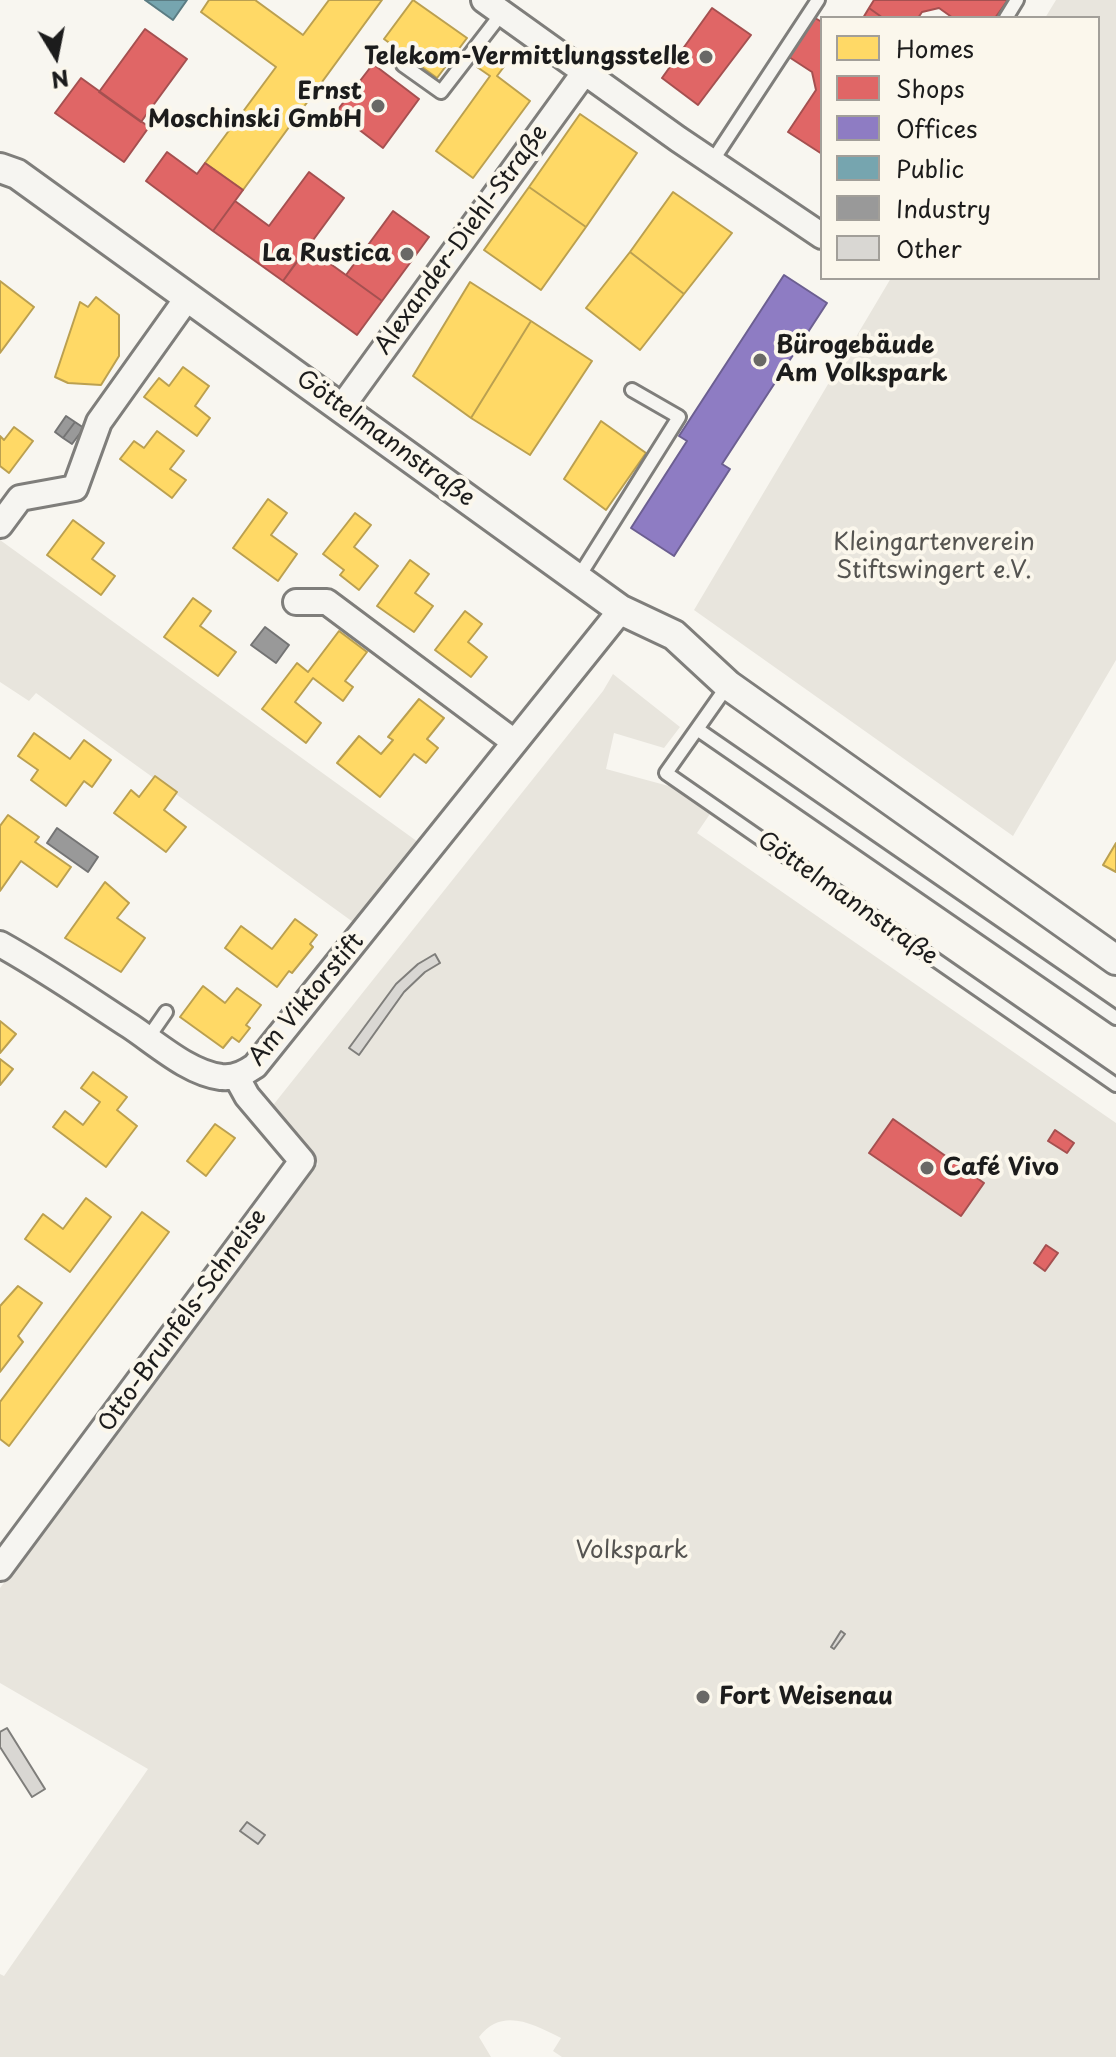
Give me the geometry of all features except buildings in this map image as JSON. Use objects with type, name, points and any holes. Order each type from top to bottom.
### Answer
[{"type":"street","points":[[493,6],[711,163],[820,235]]},
{"type":"street","name":"Alexander-Diehl-Straße","points":[[341,408],[584,73]]},
{"type":"street","name":"Göttelmannstraße","points":[[6,165],[578,578],[621,610],[662,652],[728,685],[1116,960]]},
{"type":"street","points":[[0,525],[20,498],[75,488],[99,422],[188,297]]},
{"type":"street","points":[[296,602],[327,602],[513,741]]},
{"type":"street","name":"Am Viktorstift","points":[[0,944],[39,966],[187,1064],[218,1077],[236,1076],[255,1066],[621,610]]},
{"type":"street","name":"Otto-Brunfels-Schneise","points":[[0,1568],[302,1161],[247,1096],[236,1076]]},
{"type":"lane","points":[[711,163],[818,0]]},
{"type":"lane","points":[[403,65],[441,92],[493,6]]},
{"type":"lane","points":[[578,578],[679,417],[632,390]]},
{"type":"lane","name":"Göttelmannstraße","points":[[728,685],[666,773],[1116,1085]]},
{"type":"lane","points":[[697,729],[1116,1018]]},
{"type":"lane","points":[[148,1038],[166,1012]]},
{"type":"green space","name":"Kleingartenverein Stiftswingert e.V.","points":[[1056,0],[1116,0],[1116,660],[1013,836],[694,610],[890,280],[1100,280],[1100,16],[1046,16]]},
{"type":"green space","points":[[0,540],[418,842],[353,922],[36,693],[29,701],[0,682]]},
{"type":"green space","name":"Volkspark","points":[[613,674],[680,727],[664,748],[614,733],[606,769],[676,788],[712,811],[697,833],[1116,1123],[1116,2057],[562,2057],[553,2051],[561,2038],[529,2024],[508,2020],[488,2028],[479,2037],[491,2057],[0,2057],[0,1974],[4,1976],[148,1769],[0,1683],[0,1588],[318,1164],[270,1109],[603,691]]},
{"type":"place","name":"Telekom-Vermittlungsstelle","points":[[706,57]]},
{"type":"place","name":"Ernst Moschinski GmbH","points":[[378,106]]},
{"type":"place","name":"La Rustica","points":[[407,254]]},
{"type":"place","name":"Bürogebäude Am Volkspark","points":[[760,360]]},
{"type":"place","name":"Café Vivo","points":[[927,1168]]},
{"type":"place","name":"Fort Weisenau","points":[[703,1697]]}]
